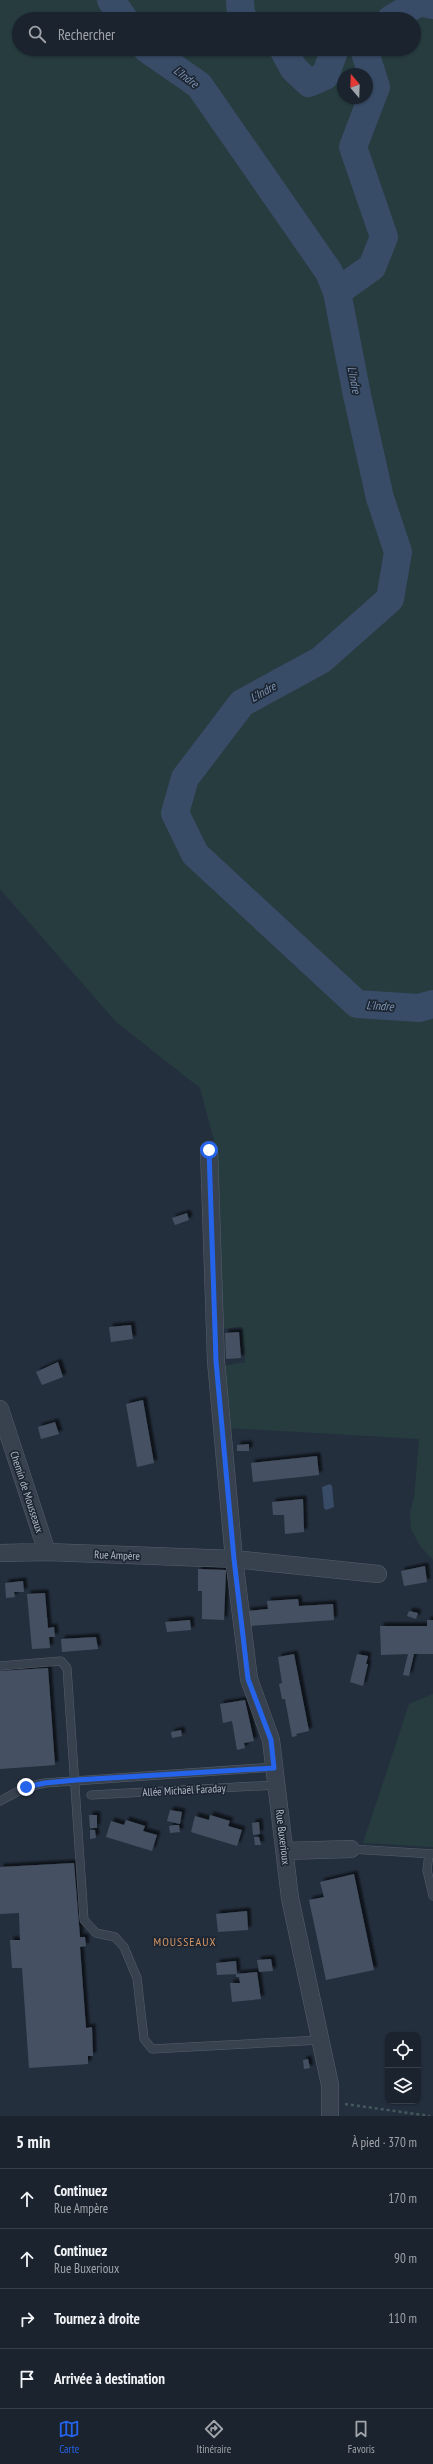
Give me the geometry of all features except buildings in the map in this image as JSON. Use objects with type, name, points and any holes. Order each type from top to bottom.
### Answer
[{"type":"street","points":[[209,1150],[216,1361],[234,1559]]},
{"type":"street","name":"Chemin de Mousseaux","points":[[0,1409],[47,1552]]},
{"type":"street","name":"Rue Ampère","points":[[0,1553],[47,1552],[234,1559],[378,1574]]},
{"type":"street","name":"Rue Buxerioux","points":[[234,1559],[248,1679],[271,1740],[286,1851],[290,1898],[321,2040],[331,2109]]},
{"type":"street","points":[[286,1851],[350,1849]]},
{"type":"lane","points":[[0,1666],[61,1661],[67,1668],[76,1780],[84,1920],[96,1932],[115,1937],[124,1947],[137,1978],[144,2039],[152,2049],[321,2040]]},
{"type":"lane","points":[[0,1801],[26,1787],[45,1783],[274,1768]]},
{"type":"lane","name":"Allée Michaël Faraday","points":[[91,1796],[276,1785]]},
{"type":"lane","points":[[350,1849],[431,1854],[427,1870],[433,1896]]},
{"type":"path","points":[[331,2109],[380,2109],[430,2116]]},
{"type":"green space","points":[[0,0],[433,0],[433,1560],[420,1546],[411,1529],[410,1512],[414,1498],[419,1439],[226,1428],[223,1366],[245,1362],[242,1327],[220,1329],[217,1152],[200,1088],[116,1022],[0,889]]},
{"type":"green space","points":[[433,1694],[433,1847],[363,1843],[409,1704]]},
{"type":"water","points":[[330,1484],[332,1486],[334,1507],[326,1510],[324,1508],[322,1487]]},
{"type":"waterway","name":"L'Indre","points":[[111,0],[119,12]]},
{"type":"waterway","name":"L'Indre","points":[[240,0],[241,12]]},
{"type":"waterway","name":"L'Indre","points":[[403,12],[420,2],[433,5]]},
{"type":"waterway","name":"L'Indre","points":[[157,56],[199,85],[329,272],[337,292],[357,395],[380,498],[398,552],[390,599],[321,660],[242,703],[185,778],[175,813],[195,854],[357,1004],[419,1008],[433,1004]]},
{"type":"waterway","name":"L'Indre","points":[[287,56],[294,69],[309,83],[325,76],[332,56]]},
{"type":"waterway","name":"L'Indre","points":[[337,292],[372,267],[384,237],[353,147],[376,87],[366,56]]},
{"type":"district","name":"MOUSSEAUX","points":[[185,1942]]},
{"type":"route","points":[[26,1787],[45,1783],[76,1780],[274,1768],[271,1740],[248,1679],[234,1559],[216,1361],[209,1150]]}]
